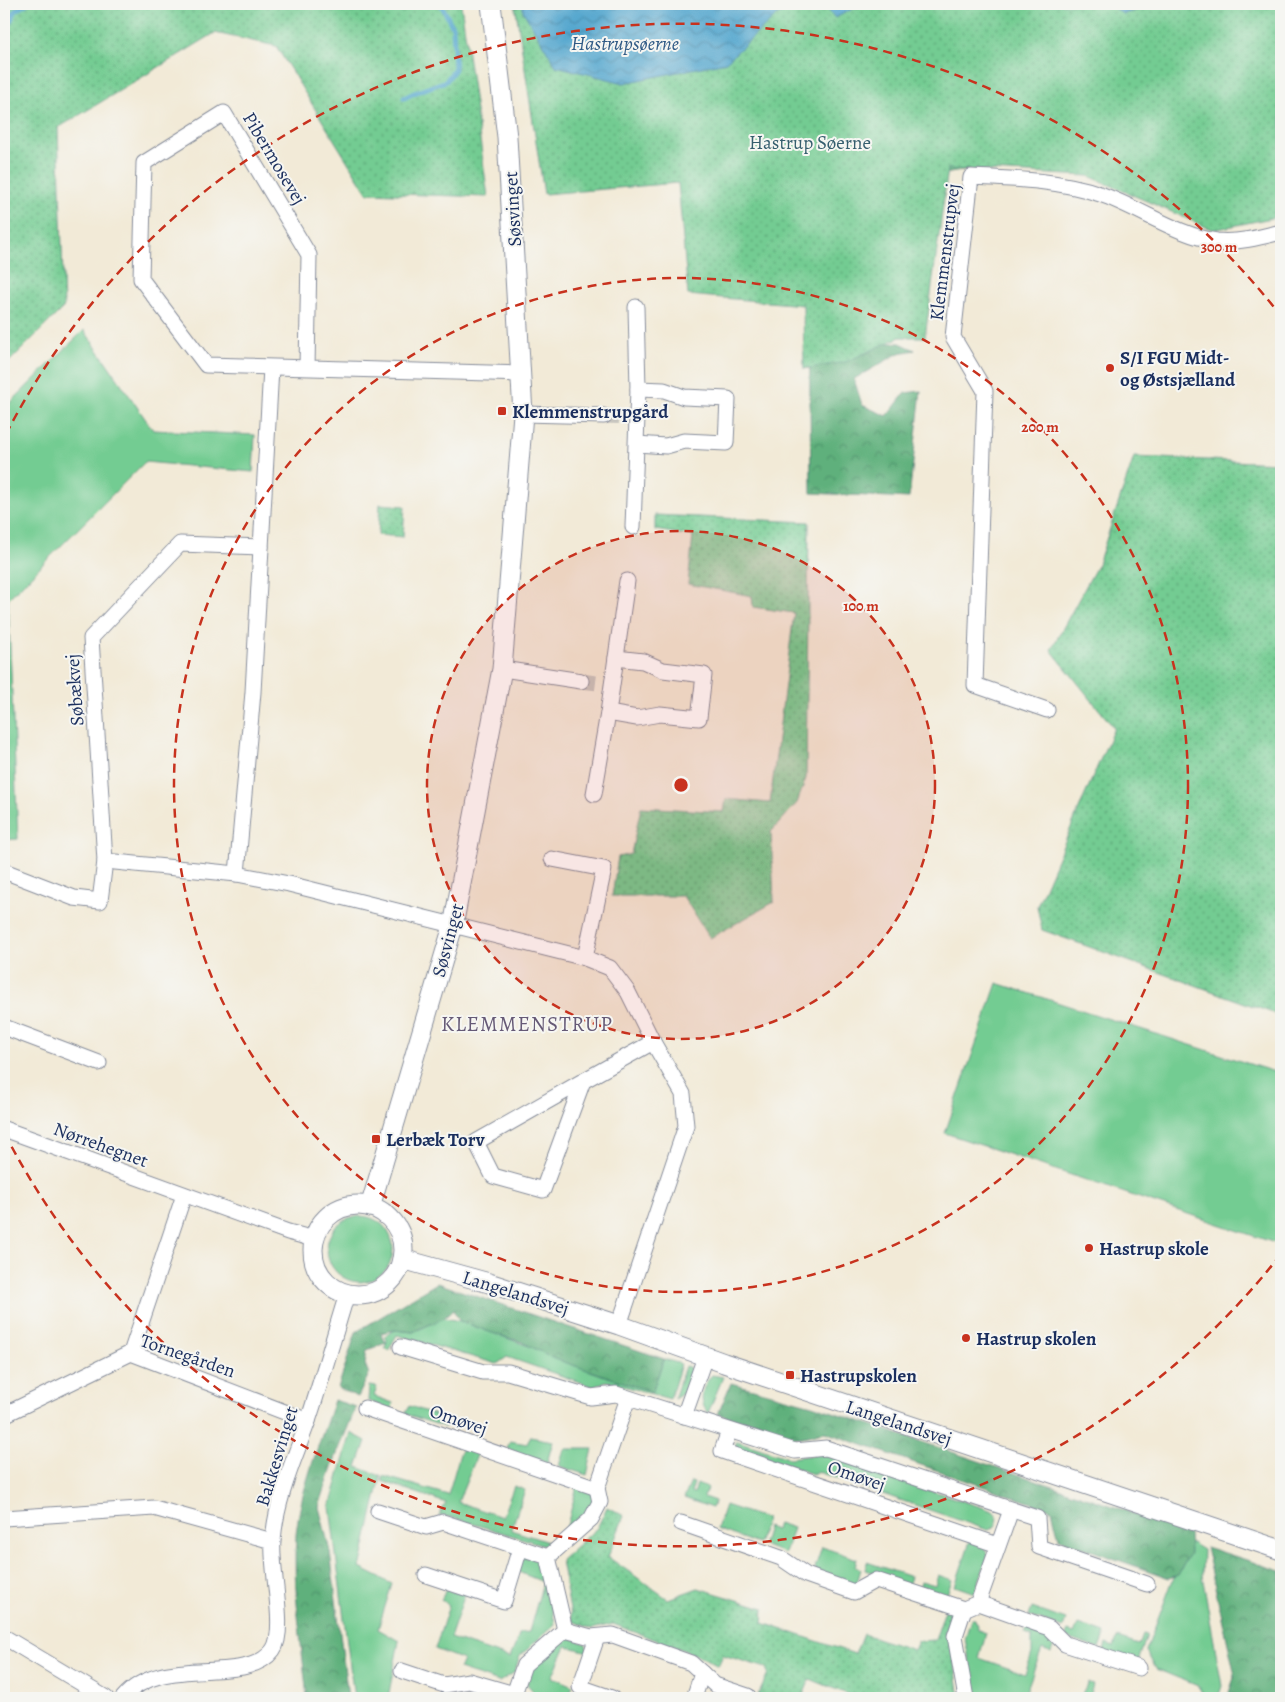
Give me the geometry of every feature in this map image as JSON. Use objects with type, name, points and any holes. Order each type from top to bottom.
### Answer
[{"type":"street","name":"Søsvinget","points":[[370,1206],[453,926],[502,669],[524,414],[507,137],[491,4]]},
{"type":"street","name":"Pibermosevej","points":[[308,368],[309,255],[224,113],[144,163],[142,279],[206,365],[270,368],[522,374]]},
{"type":"street","name":"Klemmenstrupvej","points":[[1048,710],[975,685],[986,391],[953,337],[971,177],[1056,184],[1100,194],[1200,238],[1219,241],[1249,239],[1281,232]]},
{"type":"street","points":[[633,527],[638,389],[636,307]]},
{"type":"street","points":[[237,874],[253,692],[270,368]]},
{"type":"street","points":[[637,444],[666,446],[684,441],[726,443],[728,399],[684,397],[664,390],[638,389]]},
{"type":"street","points":[[524,414],[604,416]]},
{"type":"street","name":"Søbækvej","points":[[4,871],[74,898],[100,901],[105,861],[90,638],[180,544],[261,547]]},
{"type":"street","points":[[594,794],[627,581]]},
{"type":"street","points":[[608,713],[637,718],[660,714],[699,718],[704,675],[663,670],[643,661],[616,658]]},
{"type":"street","points":[[502,669],[581,681]]},
{"type":"street","points":[[552,858],[604,869],[585,958]]},
{"type":"street","points":[[105,861],[237,874],[289,884],[585,958],[610,968],[628,992],[653,1042],[683,1094],[686,1126],[619,1325]]},
{"type":"street","points":[[4,1027],[99,1063]]},
{"type":"street","points":[[583,1081],[543,1190],[493,1176],[476,1142],[583,1081],[653,1042]]},
{"type":"street","name":"Nørrehegnet","points":[[4,1129],[288,1232],[314,1239]]},
{"type":"street","points":[[130,1353],[184,1195]]},
{"type":"street","points":[[349,1206],[370,1206],[383,1212],[396,1225],[402,1241],[402,1259],[396,1275],[383,1287],[367,1294],[347,1294],[333,1287],[321,1275],[314,1259],[314,1239],[321,1225],[333,1212],[349,1206]]},
{"type":"street","name":"Langelandsvej","points":[[402,1259],[489,1282],[619,1325],[705,1357],[1281,1550]]},
{"type":"street","name":"Bakkesvinget","points":[[123,1698],[138,1684],[154,1677],[168,1673],[246,1667],[262,1660],[274,1649],[279,1630],[279,1615],[273,1572],[272,1541],[282,1492],[308,1421],[347,1294]]},
{"type":"street","name":"Omøvej","points":[[401,1347],[482,1372],[508,1372],[591,1397],[616,1394],[795,1451],[826,1448],[1037,1518],[1039,1548],[1147,1584]]},
{"type":"street","name":"Tornegården","points":[[4,1415],[130,1353],[308,1421]]},
{"type":"street","points":[[684,1416],[705,1357]]},
{"type":"street","points":[[548,1557],[591,1519],[600,1502],[597,1488],[628,1398]]},
{"type":"street","name":"Omøvej","points":[[365,1408],[597,1488]]},
{"type":"street","name":"Omøvej","points":[[729,1431],[722,1451],[998,1546]]},
{"type":"street","points":[[4,1518],[154,1508],[272,1541]]},
{"type":"street","points":[[966,1698],[955,1636],[971,1606],[998,1546],[1011,1510]]},
{"type":"street","points":[[378,1511],[426,1527],[443,1522],[548,1557]]},
{"type":"street","points":[[681,1523],[781,1558],[806,1575],[854,1592],[876,1580],[1049,1628],[1066,1644],[1139,1668]]},
{"type":"street","points":[[426,1575],[504,1601],[520,1548]]},
{"type":"street","points":[[548,1557],[565,1630]]},
{"type":"street","points":[[565,1630],[591,1637],[613,1635],[691,1663],[715,1685],[748,1696]]},
{"type":"street","points":[[402,1672],[444,1685],[469,1681],[517,1696],[524,1665],[565,1630]]},
{"type":"street","points":[[4,1637],[106,1698]]},
{"type":"street","points":[[597,1637],[580,1687],[612,1698]]},
{"type":"street","points":[[694,1698],[702,1674]]},
{"type":"green space","points":[[4,4],[461,4],[488,197],[367,193],[276,46],[215,33],[58,128],[64,307],[4,367]]},
{"type":"green space","name":"Hastrup Søerne","points":[[515,4],[1281,4],[1281,216],[1213,230],[1089,176],[948,169],[925,337],[900,337],[846,362],[804,369],[803,305],[688,295],[678,183],[544,194]]},
{"type":"green space","points":[[899,164],[1004,167],[955,172],[912,181],[878,343],[900,343],[915,350],[899,353],[854,379],[862,405],[887,416],[905,393],[921,391],[909,498],[811,493],[809,304]]},
{"type":"green space","points":[[84,330],[153,430],[255,435],[253,472],[145,462],[8,599],[18,839],[4,840],[4,486],[6,482],[4,409]]},
{"type":"green space","points":[[1134,457],[1281,463],[1281,1016],[1042,930],[1037,906],[1114,728],[1051,650],[1098,564]]},
{"type":"green space","points":[[380,504],[405,506],[403,537],[378,535]]},
{"type":"green space","points":[[655,515],[809,522],[806,778],[797,803],[771,832],[774,902],[710,938],[683,896],[612,896],[618,857],[631,854],[641,807],[724,812],[726,799],[770,803],[794,613],[753,607],[752,596],[688,584],[693,536],[655,530]]},
{"type":"green space","points":[[997,983],[1281,1074],[1281,1245],[945,1133]]},
{"type":"green space","points":[[360,1216],[372,1219],[383,1226],[390,1237],[393,1249],[390,1261],[383,1272],[372,1279],[360,1282],[348,1279],[337,1272],[330,1261],[327,1249],[330,1237],[337,1226],[348,1219]]},
{"type":"green space","points":[[437,1283],[664,1359],[652,1392],[555,1359],[522,1342],[460,1321],[453,1310],[444,1318],[413,1332],[394,1330],[381,1333],[386,1343],[367,1350],[365,1364],[369,1374],[358,1397],[338,1388],[356,1332]]},
{"type":"green space","points":[[444,1318],[460,1321],[652,1391],[664,1359],[681,1364],[670,1399],[606,1381],[594,1387],[507,1357],[497,1364],[397,1335],[388,1351],[385,1348],[387,1340],[385,1336],[394,1330],[413,1332]]},
{"type":"green space","points":[[685,1366],[689,1367],[692,1373],[684,1393],[674,1399]]},
{"type":"green space","points":[[712,1375],[723,1377],[708,1413],[703,1404],[702,1394]]},
{"type":"green space","points":[[731,1383],[812,1405],[1189,1533],[1190,1553],[1178,1575],[1169,1578],[1059,1539],[1052,1510],[825,1432],[791,1438],[718,1414]]},
{"type":"green space","points":[[369,1386],[377,1387],[374,1396],[393,1403],[392,1410],[368,1401]]},
{"type":"green space","points":[[334,1400],[356,1407],[333,1464],[319,1507],[330,1551],[348,1698],[307,1698],[296,1596],[296,1535],[306,1484]]},
{"type":"green space","points":[[410,1406],[450,1420],[445,1427],[405,1414]]},
{"type":"green space","points":[[351,1433],[366,1441],[357,1467],[381,1476],[360,1568],[392,1584],[378,1629],[399,1641],[388,1698],[354,1698],[330,1507]]},
{"type":"green space","points":[[530,1437],[553,1441],[547,1463],[507,1449],[510,1441],[527,1444]]},
{"type":"green space","points":[[737,1441],[789,1458],[822,1454],[993,1511],[998,1517],[997,1522],[994,1527],[988,1530],[818,1472],[813,1474],[734,1448]]},
{"type":"green space","points":[[462,1447],[478,1453],[458,1502],[502,1517],[514,1486],[525,1490],[511,1530],[548,1542],[544,1545],[450,1517],[439,1516],[446,1503],[382,1481],[383,1476],[448,1495]]},
{"type":"green space","points":[[564,1449],[593,1449],[587,1475],[559,1466]]},
{"type":"green space","points":[[691,1482],[694,1483],[691,1493],[694,1494],[697,1484],[707,1488],[704,1497],[715,1501],[712,1508],[684,1498]]},
{"type":"green space","points":[[577,1486],[594,1493],[595,1501],[566,1530]]},
{"type":"green space","points":[[725,1505],[767,1519],[758,1544],[717,1529]]},
{"type":"green space","points":[[607,1507],[624,1516],[608,1557],[668,1599],[698,1588],[764,1608],[763,1623],[855,1654],[863,1634],[914,1650],[918,1641],[935,1640],[946,1607],[964,1611],[952,1644],[960,1698],[857,1698],[810,1679],[802,1698],[768,1698],[758,1695],[768,1673],[766,1668],[723,1655],[718,1666],[702,1657],[613,1624],[592,1629],[572,1621],[561,1560],[597,1528]]},
{"type":"green space","points":[[778,1523],[793,1528],[785,1553],[764,1546],[763,1543],[768,1527],[776,1530]]},
{"type":"green space","points":[[970,1541],[984,1547],[988,1556],[975,1593],[955,1586]]},
{"type":"green space","points":[[1190,1542],[1203,1550],[1202,1575],[1222,1686],[1218,1698],[1205,1698],[1198,1686],[1156,1669],[1146,1651],[1172,1582]]},
{"type":"green space","points":[[822,1547],[857,1559],[855,1566],[861,1569],[857,1583],[852,1585],[817,1573],[815,1568]]},
{"type":"green space","points":[[1206,1547],[1281,1571],[1281,1698],[1227,1698],[1235,1675]]},
{"type":"green space","points":[[523,1553],[543,1561],[555,1624],[520,1656],[515,1672],[499,1682],[459,1669],[463,1660],[435,1649],[449,1605],[441,1600],[446,1590],[465,1594],[450,1638],[510,1658],[520,1633],[529,1632],[543,1582],[516,1571]]},
{"type":"green space","points":[[867,1562],[911,1577],[908,1585],[865,1570]]},
{"type":"green space","points":[[938,1575],[952,1580],[946,1597],[919,1588],[921,1581],[935,1585]]},
{"type":"green space","points":[[1032,1608],[1066,1620],[1063,1628],[1029,1616]]},
{"type":"green space","points":[[971,1619],[975,1619],[978,1630],[986,1633],[979,1658],[1025,1674],[1032,1653],[1032,1637],[1025,1634],[1028,1626],[1047,1632],[1054,1644],[1051,1653],[1042,1649],[1024,1697],[1026,1698],[977,1698],[965,1639]]},
{"type":"green space","points":[[1078,1624],[1105,1633],[1099,1649],[1067,1638],[1068,1631],[1074,1633]]},
{"type":"green space","points":[[1143,1634],[1147,1635],[1138,1662],[1104,1651],[1106,1644],[1114,1647],[1117,1638],[1139,1645]]},
{"type":"green space","points":[[567,1636],[586,1644],[588,1652],[566,1646],[552,1677],[573,1686],[567,1698],[539,1698],[527,1684],[533,1664]]},
{"type":"green space","points":[[1088,1682],[1093,1685],[1089,1698],[1080,1698]]},
{"type":"water","name":"Hastrupsøerne","points":[[523,4],[805,4],[777,15],[726,62],[624,83],[556,66],[523,11]]},
{"type":"water","points":[[823,4],[862,4],[835,18]]},
{"type":"water","points":[[1108,4],[1160,4],[1123,14]]},
{"type":"waterway","points":[[4,51],[9,24],[15,11],[26,4]]},
{"type":"waterway","points":[[404,98],[446,81],[455,69],[453,28],[441,4]]},
{"type":"waterway","points":[[4,154],[6,166],[4,184]]},
{"type":"tunnel","points":[[604,416],[637,417]]},
{"type":"tunnel","points":[[581,681],[612,685]]},
{"type":"place","name":"S/I FGU Midt- og Østsjælland","points":[[1110,368]]},
{"type":"place","name":"Klemmenstrupgård","points":[[502,411]]},
{"type":"place","name":"Lerbæk Torv","points":[[376,1139]]},
{"type":"place","name":"Hastrup skole","points":[[1089,1248]]},
{"type":"place","name":"Hastrup skolen","points":[[966,1338]]},
{"type":"place","name":"Hastrupskolen","points":[[790,1375]]},
{"type":"district","name":"KLEMMENSTRUP","points":[[527,1024]]}]
